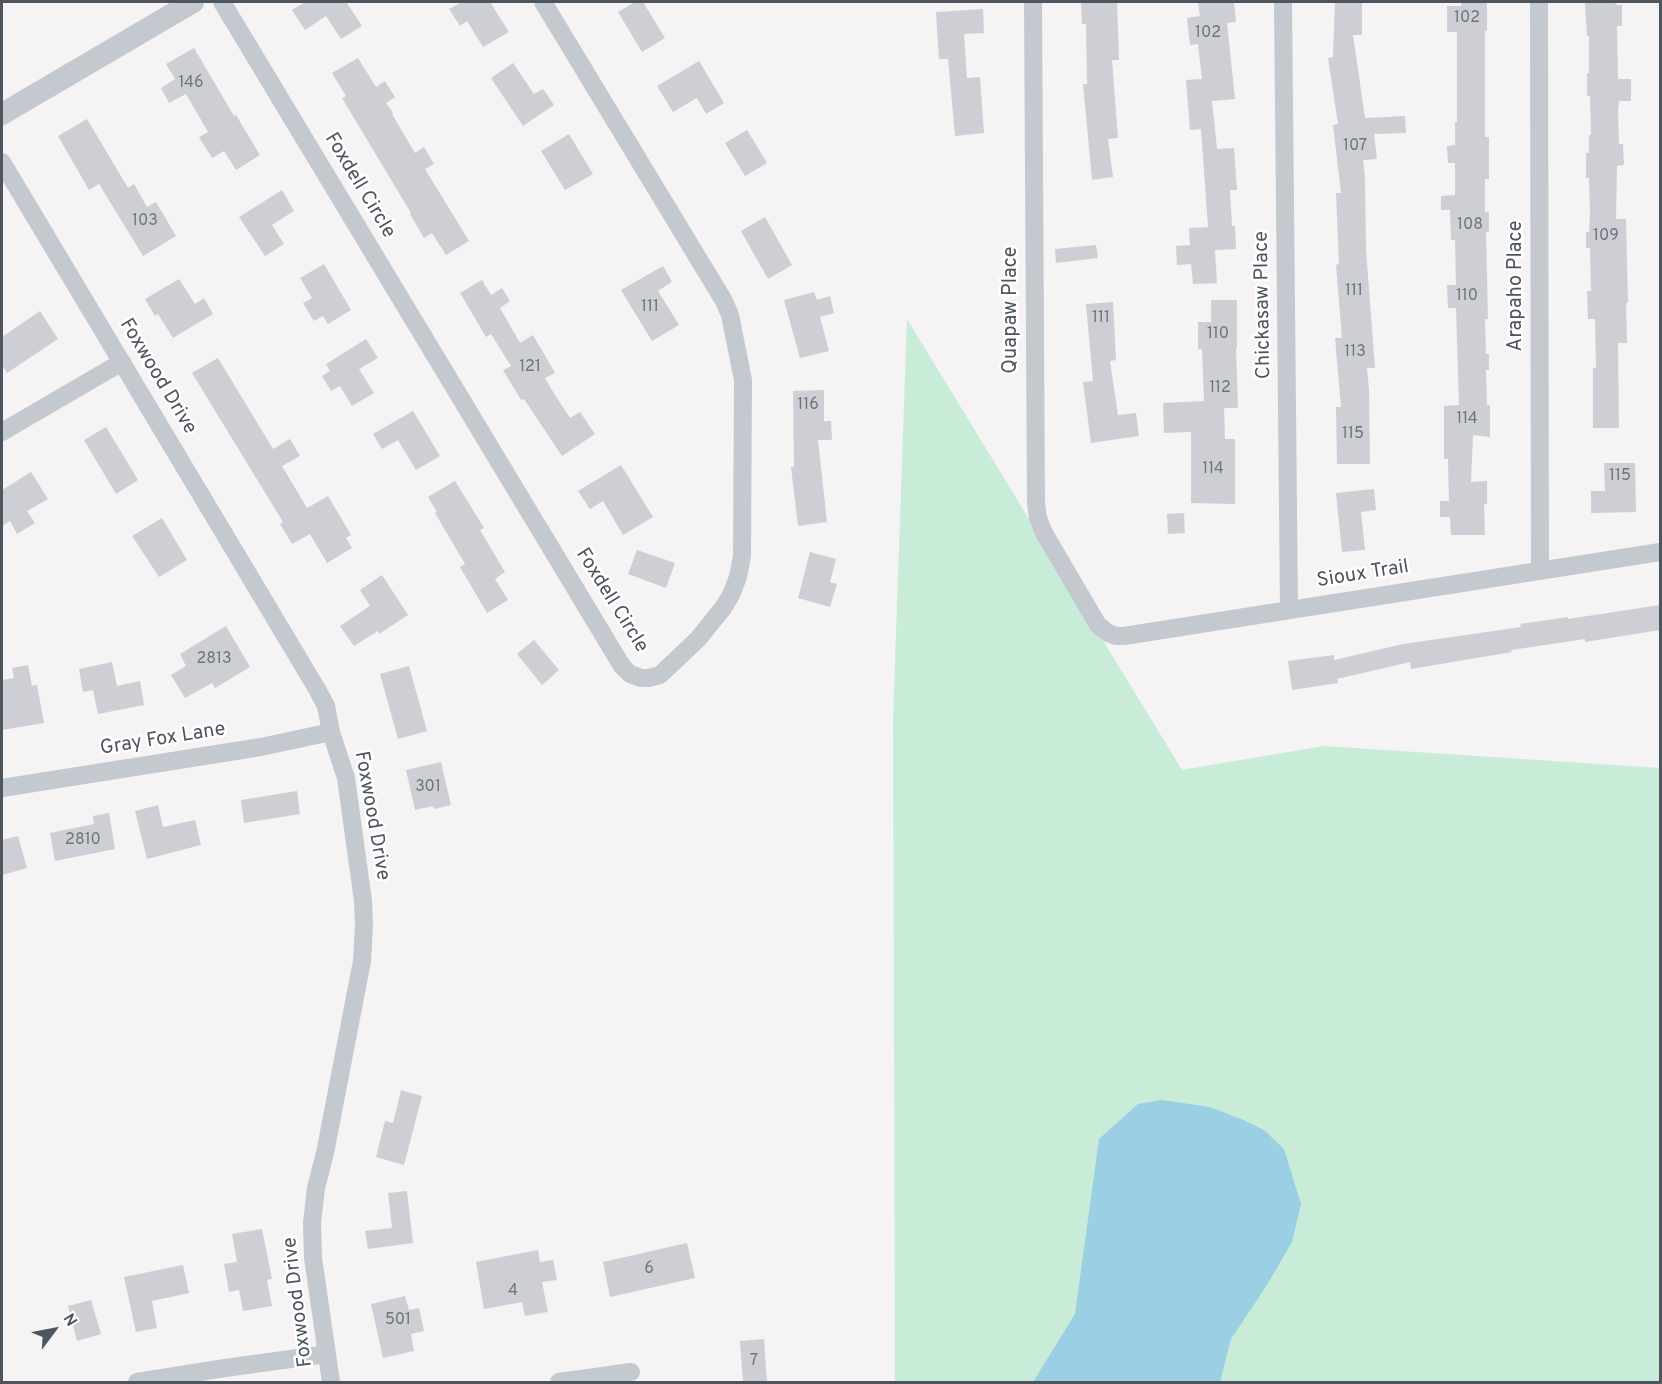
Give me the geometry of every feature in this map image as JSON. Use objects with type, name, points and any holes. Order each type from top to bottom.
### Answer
[{"type":"street","points":[[2,114],[193,2]]},
{"type":"street","name":"Foxdell Circle","points":[[222,2],[622,666],[630,674],[649,678],[660,675],[698,639],[723,608],[738,577],[742,556],[742,380],[730,315],[724,301],[543,2]]},
{"type":"street","name":"Quapaw Place","points":[[1033,2],[1036,502],[1038,518],[1044,533],[1087,605]]},
{"type":"street","name":"Chickasaw Place","points":[[1283,2],[1289,609]]},
{"type":"street","name":"Arapaho Place","points":[[1539,2],[1540,571]]},
{"type":"street","name":"Foxwood Drive","points":[[2,162],[318,689],[326,706],[346,778],[363,902],[362,961],[325,1154],[316,1188],[312,1222],[313,1258],[331,1383]]},
{"type":"street","points":[[2,432],[122,362]]},
{"type":"street","name":"Sioux Trail","points":[[1087,605],[1098,625],[1116,636],[1660,552]]},
{"type":"street","name":"Gray Fox Lane","points":[[2,788],[261,747],[332,732]]},
{"type":"street","points":[[137,1383],[327,1354]]},
{"type":"street","points":[[559,1383],[631,1372]]},
{"type":"green space","points":[[907,319],[1182,770],[1324,746],[1660,768],[1660,1382],[895,1382],[893,719]]},
{"type":"water","points":[[1162,1100],[1210,1107],[1241,1119],[1264,1130],[1284,1149],[1301,1204],[1292,1242],[1231,1339],[1220,1382],[1033,1382],[1075,1314],[1099,1139],[1138,1104]]},
{"type":"building","points":[[305,2],[349,2],[347,3],[362,26],[341,39],[326,16],[305,30],[292,10]]},
{"type":"building","points":[[462,2],[490,2],[509,32],[483,47],[467,21],[460,26],[449,9]]},
{"type":"building","points":[[635,2],[643,2],[665,38],[642,52],[618,12]]},
{"type":"building","points":[[1117,2],[1119,60],[1112,60],[1118,138],[1108,139],[1113,177],[1092,180],[1083,84],[1087,84],[1086,24],[1082,24],[1081,3]]},
{"type":"building","points":[[1234,2],[1236,22],[1227,23],[1235,99],[1212,101],[1217,149],[1234,148],[1237,190],[1230,190],[1236,249],[1215,250],[1217,283],[1193,284],[1191,264],[1177,265],[1176,246],[1190,245],[1189,228],[1208,227],[1201,129],[1190,130],[1186,80],[1202,79],[1198,44],[1190,45],[1187,18],[1200,16],[1198,3]]},
{"type":"building","points":[[1335,2],[1362,2],[1362,35],[1353,35],[1365,118],[1405,116],[1406,133],[1374,134],[1377,159],[1363,160],[1366,250],[1375,368],[1367,368],[1370,464],[1337,464],[1336,407],[1341,407],[1335,338],[1342,338],[1336,265],[1339,264],[1336,193],[1341,193],[1333,125],[1338,124],[1328,58],[1333,57]]},
{"type":"building","points":[[1461,2],[1487,2],[1485,137],[1489,137],[1489,179],[1485,179],[1485,212],[1489,212],[1489,232],[1486,232],[1488,319],[1485,319],[1486,354],[1489,354],[1489,370],[1486,370],[1487,405],[1490,405],[1490,437],[1473,435],[1471,482],[1487,481],[1487,504],[1484,504],[1485,535],[1451,535],[1450,517],[1440,517],[1440,501],[1449,501],[1448,459],[1444,459],[1444,406],[1459,405],[1456,308],[1448,308],[1447,285],[1456,285],[1455,240],[1451,240],[1450,210],[1441,210],[1441,196],[1455,195],[1455,163],[1448,163],[1447,146],[1455,145],[1457,32],[1447,32],[1447,6],[1461,6]]},
{"type":"building","points":[[1585,2],[1615,2],[1616,5],[1622,5],[1622,26],[1617,26],[1618,79],[1631,79],[1631,101],[1619,101],[1618,112],[1619,144],[1623,144],[1624,165],[1617,166],[1616,219],[1626,219],[1628,303],[1626,303],[1627,343],[1618,343],[1619,428],[1593,428],[1593,368],[1596,368],[1595,319],[1588,319],[1587,291],[1591,291],[1590,248],[1586,248],[1586,232],[1589,232],[1590,213],[1586,153],[1589,153],[1589,135],[1591,135],[1590,96],[1587,96],[1589,36],[1587,36]]},
{"type":"building","points":[[983,9],[984,33],[964,34],[967,78],[980,77],[984,133],[955,136],[948,59],[939,59],[936,12]]},
{"type":"building","points":[[194,48],[260,155],[236,170],[224,151],[212,158],[199,137],[208,132],[186,94],[169,103],[161,88],[175,79],[166,64]]},
{"type":"building","points":[[358,58],[376,87],[385,81],[395,97],[386,103],[415,153],[424,147],[434,164],[425,169],[469,241],[446,255],[432,233],[424,238],[342,98],[346,96],[332,73]]},
{"type":"building","points":[[699,61],[724,103],[706,114],[697,98],[673,112],[657,86]]},
{"type":"building","points":[[513,63],[534,94],[543,89],[554,105],[523,126],[491,78]]},
{"type":"building","points":[[87,119],[128,188],[134,184],[147,207],[156,202],[176,236],[143,256],[99,184],[89,190],[58,136]]},
{"type":"building","points":[[747,130],[767,163],[745,176],[725,143]]},
{"type":"building","points":[[569,134],[593,174],[565,190],[541,151]]},
{"type":"building","points":[[282,190],[294,211],[272,225],[284,244],[265,256],[239,217]]},
{"type":"building","points":[[765,217],[792,265],[768,279],[741,231]]},
{"type":"building","points":[[1096,245],[1098,258],[1056,263],[1055,249]]},
{"type":"building","points":[[324,264],[351,310],[328,324],[323,316],[314,321],[303,303],[312,298],[300,278]]},
{"type":"building","points":[[663,266],[672,282],[658,291],[679,325],[652,341],[621,290]]},
{"type":"building","points":[[179,279],[195,304],[204,298],[213,314],[173,338],[158,314],[155,316],[145,299]]},
{"type":"building","points":[[482,280],[491,295],[502,288],[510,301],[500,308],[520,343],[533,335],[555,373],[545,378],[555,395],[570,418],[580,412],[595,434],[562,456],[524,399],[521,400],[503,370],[511,366],[491,334],[486,337],[460,293]]},
{"type":"building","points":[[814,292],[817,300],[830,296],[834,313],[820,317],[829,351],[800,358],[784,300]]},
{"type":"building","points":[[1211,300],[1237,300],[1238,408],[1224,408],[1225,439],[1235,439],[1235,504],[1191,503],[1191,432],[1164,433],[1163,403],[1204,401],[1202,349],[1198,349],[1198,322],[1211,322]]},
{"type":"building","points":[[1113,302],[1116,360],[1110,361],[1118,415],[1136,413],[1139,436],[1091,443],[1083,382],[1093,381],[1086,304]]},
{"type":"building","points":[[40,311],[58,339],[7,373],[2,365],[2,337]]},
{"type":"building","points":[[366,339],[378,358],[359,369],[374,393],[352,406],[340,386],[331,391],[322,376],[330,371],[326,364]]},
{"type":"building","points":[[218,358],[273,449],[290,439],[300,456],[282,466],[307,508],[328,496],[351,535],[346,538],[352,548],[327,563],[310,534],[292,544],[280,524],[283,522],[192,373]]},
{"type":"building","points":[[824,390],[824,421],[831,421],[832,440],[818,440],[827,522],[798,526],[791,467],[794,467],[793,391]]},
{"type":"building","points":[[413,411],[440,456],[416,470],[398,440],[382,449],[373,434]]},
{"type":"building","points":[[106,427],[138,480],[116,494],[84,440]]},
{"type":"building","points":[[1604,463],[1635,463],[1636,512],[1591,513],[1591,491],[1605,491]]},
{"type":"building","points":[[621,465],[653,517],[623,535],[603,501],[590,509],[578,491]]},
{"type":"building","points":[[31,472],[48,499],[27,511],[35,523],[17,534],[10,521],[2,526],[2,490]]},
{"type":"building","points":[[455,481],[484,528],[480,530],[505,572],[495,579],[508,600],[487,613],[460,567],[465,564],[428,497]]},
{"type":"building","points":[[1374,489],[1376,510],[1361,512],[1365,550],[1342,552],[1336,493]]},
{"type":"building","points":[[1184,513],[1185,533],[1168,534],[1167,514]]},
{"type":"building","points":[[162,518],[187,560],[159,577],[132,536]]},
{"type":"building","points":[[637,550],[675,563],[666,588],[628,574]]},
{"type":"building","points":[[810,552],[836,559],[830,582],[837,584],[830,607],[798,598]]},
{"type":"building","points":[[382,575],[408,615],[379,634],[378,631],[354,646],[340,626],[370,606],[360,590]]},
{"type":"building","points":[[1660,605],[1660,630],[1585,642],[1585,639],[1511,650],[1512,652],[1411,669],[1410,662],[1337,679],[1338,683],[1292,690],[1288,661],[1334,655],[1334,660],[1403,644],[1521,627],[1520,624]]},
{"type":"building","points":[[226,626],[250,667],[215,688],[212,683],[185,698],[171,675],[186,666],[180,654]]},
{"type":"building","points":[[534,640],[559,670],[542,685],[517,654]]},
{"type":"building","points":[[112,662],[117,686],[140,681],[144,705],[98,714],[93,690],[83,692],[79,669]]},
{"type":"building","points":[[28,665],[32,686],[37,685],[44,723],[2,730],[2,680],[14,678],[12,668]]},
{"type":"building","points":[[409,666],[427,731],[398,739],[380,674]]},
{"type":"building","points":[[441,762],[451,805],[415,810],[406,770]]},
{"type":"building","points":[[297,791],[300,814],[244,823],[241,800]]},
{"type":"building","points":[[158,805],[163,827],[195,820],[201,845],[147,859],[135,811]]},
{"type":"building","points":[[109,813],[115,849],[55,861],[50,833],[94,824],[93,816]]},
{"type":"building","points":[[18,836],[27,868],[2,875],[2,840]]},
{"type":"building","points":[[401,1090],[422,1096],[404,1165],[376,1157],[385,1121],[393,1123]]},
{"type":"building","points":[[407,1191],[413,1243],[368,1249],[365,1231],[392,1228],[388,1193]]},
{"type":"building","points":[[262,1229],[272,1279],[267,1280],[272,1306],[243,1311],[239,1290],[229,1292],[224,1264],[237,1262],[232,1234]]},
{"type":"building","points":[[687,1243],[695,1278],[610,1297],[603,1262]]},
{"type":"building","points":[[538,1250],[540,1262],[553,1260],[557,1280],[542,1282],[548,1312],[525,1316],[522,1302],[484,1309],[476,1262]]},
{"type":"building","points":[[183,1265],[189,1293],[152,1301],[157,1328],[136,1332],[124,1277]]},
{"type":"building","points":[[405,1296],[409,1310],[419,1308],[424,1331],[411,1334],[414,1351],[383,1358],[371,1304]]},
{"type":"building","points":[[91,1300],[101,1334],[77,1341],[68,1306]]},
{"type":"building","points":[[764,1339],[767,1383],[743,1383],[740,1341]]}]
